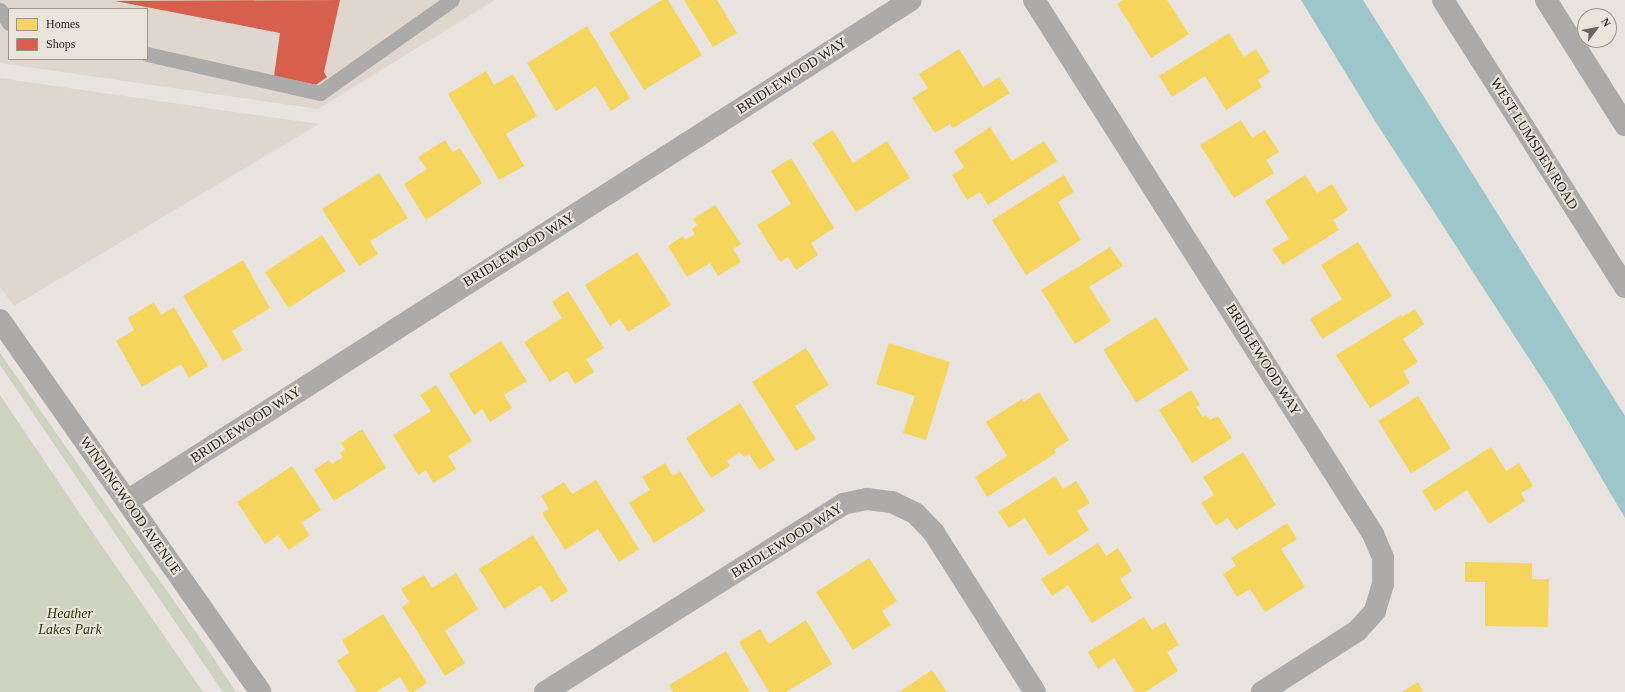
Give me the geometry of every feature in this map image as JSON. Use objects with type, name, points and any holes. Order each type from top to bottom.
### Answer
[{"type":"main road","name":"WEST LUMSDEN ROAD","points":[[1443,0],[1625,287]]},
{"type":"main road","points":[[1546,0],[1625,125]]},
{"type":"main road","name":"WINDINGWOOD AVENUE","points":[[0,320],[260,692]]},
{"type":"street","name":"BRIDLEWOOD WAY","points":[[127,501],[911,0]]},
{"type":"street","name":"BRIDLEWOOD WAY","points":[[1034,0],[1373,534],[1383,558],[1383,584],[1375,611],[1357,631],[1262,692]]},
{"type":"street","name":"BRIDLEWOOD WAY","points":[[546,692],[843,504],[867,499],[892,502],[915,513],[934,533],[1035,692]]},
{"type":"lane","points":[[148,54],[320,93],[452,0]]},
{"type":"lane","points":[[0,10],[8,22]]},
{"type":"shaded area","points":[[0,0],[495,0],[318,109],[0,63]]},
{"type":"shaded area","points":[[0,78],[319,124],[14,306],[0,287]]},
{"type":"green space","points":[[0,353],[207,648],[236,692],[223,692],[0,365]]},
{"type":"green space","name":"Heather Lakes Park","points":[[0,395],[95,536],[203,692],[0,692]]},
{"type":"water","points":[[1301,0],[1363,0],[1625,416],[1625,518],[1552,394],[1375,121]]},
{"type":"building: Homes","points":[[662,0],[668,0],[702,55],[644,90],[609,33]]},
{"type":"building: Homes","points":[[684,0],[717,0],[737,33],[713,47]]},
{"type":"building: Homes","points":[[1123,0],[1167,0],[1189,34],[1151,58],[1117,4]]},
{"type":"building: Homes","points":[[587,26],[630,98],[611,111],[596,86],[556,111],[527,63]]},
{"type":"building: Homes","points":[[1229,33],[1244,57],[1256,49],[1270,72],[1258,80],[1262,87],[1226,110],[1205,76],[1172,97],[1159,76]]},
{"type":"building: Homes","points":[[959,49],[983,87],[999,77],[1010,93],[953,128],[950,124],[935,133],[912,98],[928,88],[919,74]]},
{"type":"building: Homes","points":[[486,71],[494,85],[513,74],[537,116],[506,134],[524,166],[499,180],[448,94]]},
{"type":"building: Homes","points":[[1241,120],[1252,138],[1265,130],[1279,152],[1266,160],[1274,173],[1234,198],[1200,145]]},
{"type":"building: Homes","points":[[990,127],[1012,161],[1044,141],[1057,161],[988,205],[980,192],[967,200],[952,175],[964,167],[954,151]]},
{"type":"building: Homes","points":[[833,130],[853,163],[887,141],[910,178],[856,212],[812,143]]},
{"type":"building: Homes","points":[[445,140],[453,152],[460,148],[482,183],[426,220],[404,184],[427,169],[418,157]]},
{"type":"building: Homes","points":[[791,158],[834,228],[811,243],[818,255],[796,270],[788,257],[780,262],[757,225],[791,204],[771,171]]},
{"type":"building: Homes","points":[[379,173],[408,218],[370,241],[378,254],[359,266],[322,209]]},
{"type":"building: Homes","points":[[1064,175],[1074,192],[1058,202],[1081,240],[1026,275],[992,220]]},
{"type":"building: Homes","points":[[1305,175],[1317,193],[1332,184],[1348,210],[1333,220],[1339,230],[1283,265],[1272,249],[1289,239],[1265,201]]},
{"type":"building: Homes","points":[[715,205],[741,244],[733,249],[741,262],[718,276],[710,263],[687,277],[668,246],[683,236],[685,240],[695,234],[692,229],[697,225],[693,219]]},
{"type":"building: Homes","points":[[322,235],[345,271],[288,308],[265,272]]},
{"type":"building: Homes","points":[[1358,242],[1392,296],[1322,339],[1310,319],[1342,299],[1321,265]]},
{"type":"building: Homes","points":[[1110,247],[1123,266],[1089,287],[1111,321],[1075,344],[1041,290]]},
{"type":"building: Homes","points":[[637,252],[671,305],[628,332],[620,319],[610,326],[585,285]]},
{"type":"building: Homes","points":[[243,260],[270,308],[232,331],[243,350],[223,361],[183,296]]},
{"type":"building: Homes","points":[[568,291],[604,348],[586,359],[594,372],[575,384],[567,371],[550,382],[524,342],[562,318],[552,302]]},
{"type":"building: Homes","points":[[154,302],[161,315],[174,307],[208,366],[189,378],[181,364],[142,387],[116,341],[134,330],[128,318]]},
{"type":"building: Homes","points":[[1415,309],[1424,324],[1403,339],[1418,362],[1403,371],[1410,383],[1370,408],[1336,355],[1401,315],[1402,317]]},
{"type":"building: Homes","points":[[1156,317],[1189,370],[1136,402],[1103,350]]},
{"type":"building: Homes","points":[[501,341],[527,381],[504,395],[512,408],[490,422],[482,409],[474,415],[449,374]]},
{"type":"building: Homes","points":[[889,343],[950,362],[926,440],[903,433],[915,396],[876,384]]},
{"type":"building: Homes","points":[[806,348],[829,385],[795,406],[816,439],[796,451],[752,382]]},
{"type":"building: Homes","points":[[436,385],[472,441],[448,456],[456,469],[433,483],[426,470],[418,475],[393,435],[431,411],[420,395]]},
{"type":"building: Homes","points":[[1191,390],[1200,405],[1196,407],[1203,417],[1206,415],[1210,420],[1218,416],[1232,438],[1192,463],[1159,410]]},
{"type":"building: Homes","points":[[1039,392],[1069,440],[1054,450],[1056,453],[987,497],[975,477],[1007,456],[986,422],[1022,399],[1024,402]]},
{"type":"building: Homes","points":[[1418,396],[1451,449],[1411,473],[1378,421]]},
{"type":"building: Homes","points":[[740,403],[775,460],[759,470],[749,454],[744,457],[740,452],[727,461],[730,466],[711,478],[686,438]]},
{"type":"building: Homes","points":[[362,429],[386,468],[334,501],[314,470],[329,460],[332,464],[343,457],[340,453],[345,450],[341,443]]},
{"type":"building: Homes","points":[[1491,447],[1506,471],[1519,463],[1533,486],[1521,493],[1525,501],[1489,524],[1467,490],[1435,511],[1422,491]]},
{"type":"building: Homes","points":[[1243,452],[1276,505],[1236,530],[1228,518],[1216,526],[1201,503],[1214,495],[1203,477]]},
{"type":"building: Homes","points":[[665,463],[673,476],[680,471],[705,511],[654,543],[629,503],[650,490],[642,477]]},
{"type":"building: Homes","points":[[292,466],[321,510],[301,523],[310,535],[289,550],[278,535],[265,544],[237,502]]},
{"type":"building: Homes","points":[[1055,476],[1063,489],[1076,481],[1090,503],[1077,511],[1089,530],[1049,556],[1025,518],[1009,528],[998,512]]},
{"type":"building: Homes","points":[[596,480],[639,549],[619,562],[598,529],[565,550],[542,513],[549,509],[541,496],[564,482],[572,494]]},
{"type":"building: Homes","points":[[1287,523],[1297,539],[1281,549],[1305,587],[1265,612],[1250,589],[1237,597],[1223,574],[1236,566],[1231,558]]},
{"type":"building: Homes","points":[[533,535],[568,591],[552,602],[541,585],[504,609],[479,569]]},
{"type":"building: Homes","points":[[1098,543],[1106,556],[1118,548],[1132,571],[1120,579],[1132,598],[1092,623],[1068,585],[1052,596],[1041,579]]},
{"type":"building: Homes","points":[[869,558],[897,601],[882,611],[891,625],[853,650],[816,592]]},
{"type":"building: Homes","points":[[1465,562],[1532,563],[1532,579],[1549,579],[1548,627],[1485,626],[1485,582],[1465,582]]},
{"type":"building: Homes","points":[[456,573],[478,609],[445,631],[465,663],[445,676],[402,607],[409,602],[401,589],[424,575],[432,588]]},
{"type":"building: Homes","points":[[383,614],[427,683],[413,692],[409,692],[400,677],[376,692],[357,692],[337,661],[349,653],[342,640]]},
{"type":"building: Homes","points":[[1144,617],[1152,630],[1165,622],[1179,645],[1167,652],[1178,671],[1145,692],[1135,692],[1114,658],[1098,669],[1088,652]]},
{"type":"building: Homes","points":[[806,620],[832,664],[786,692],[769,692],[739,642],[760,629],[769,644]]},
{"type":"building: Homes","points":[[726,651],[750,692],[673,692],[669,685]]},
{"type":"building: Homes","points":[[932,670],[947,692],[899,692]]},
{"type":"building: Homes","points":[[1418,682],[1423,692],[1402,692]]},
{"type":"building: Shops","points":[[340,0],[324,72],[327,77],[316,85],[274,76],[280,33],[115,1]]}]
